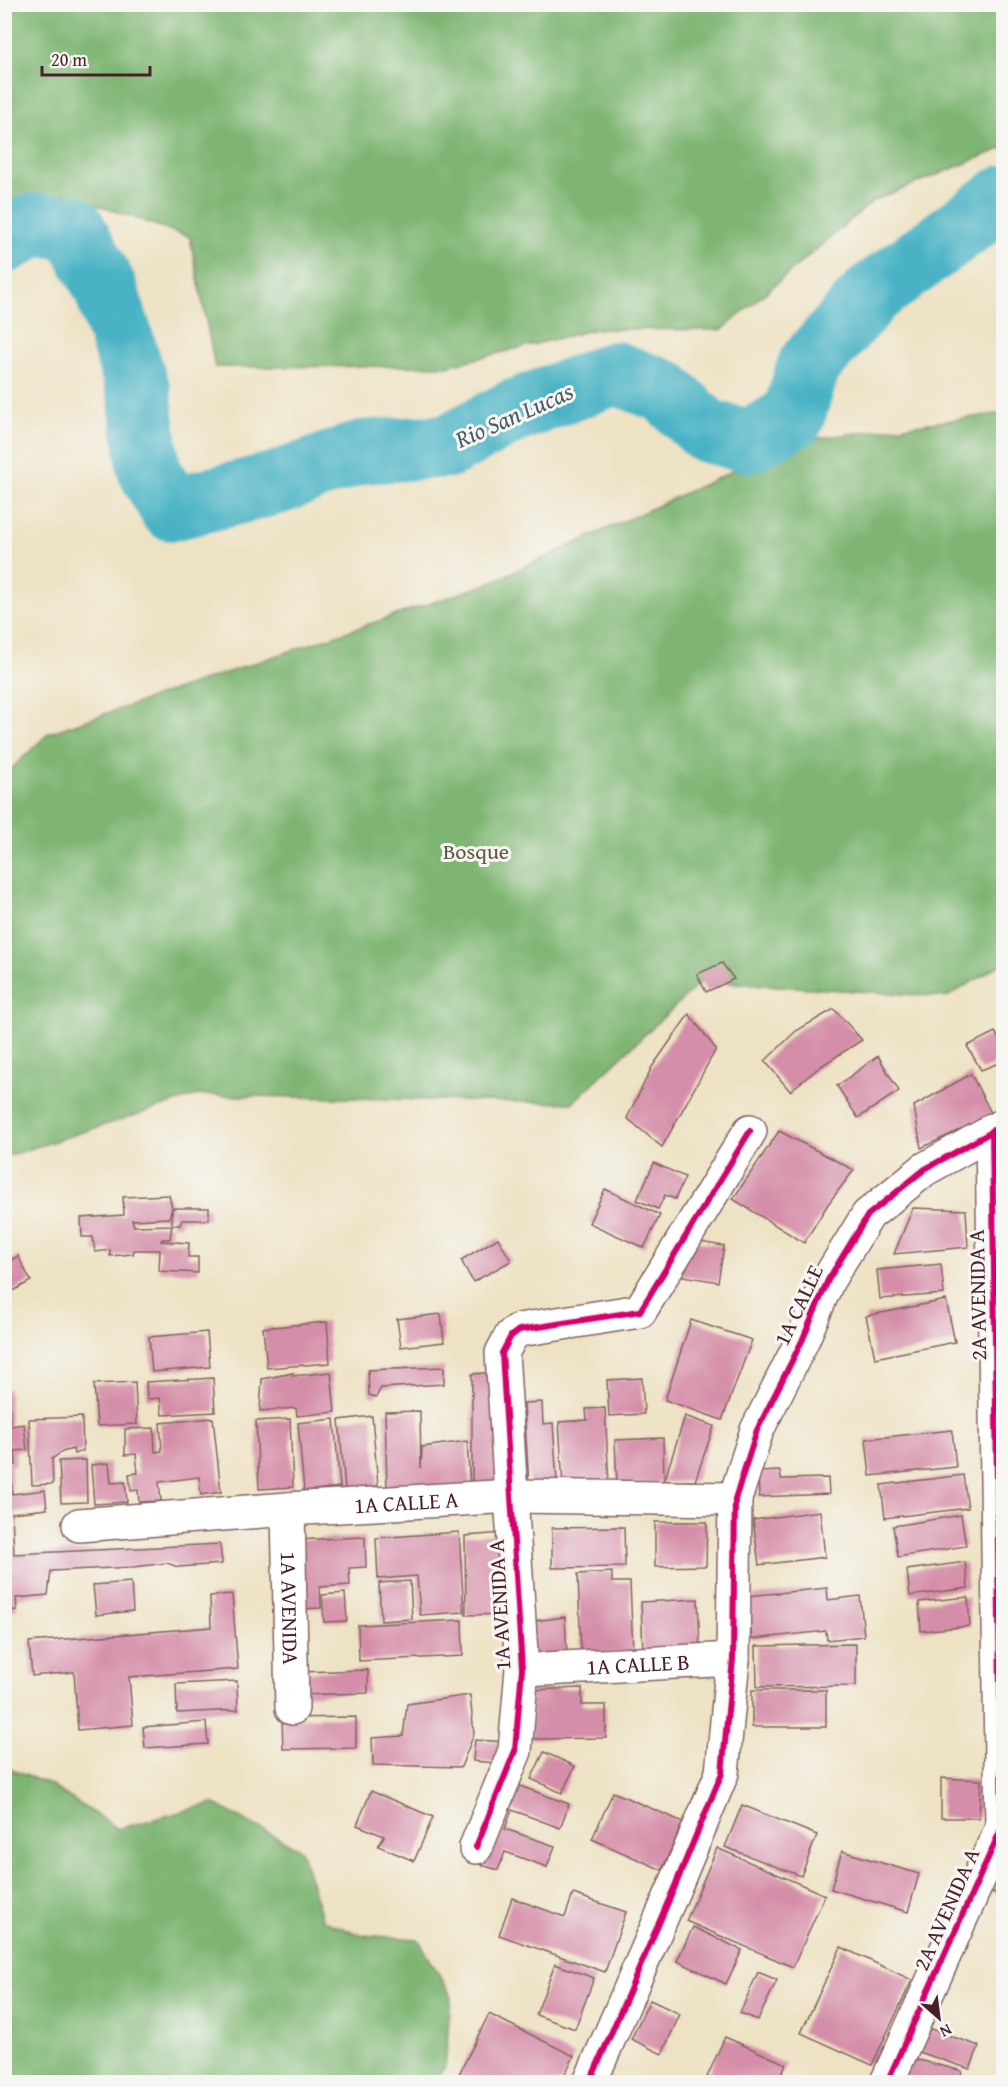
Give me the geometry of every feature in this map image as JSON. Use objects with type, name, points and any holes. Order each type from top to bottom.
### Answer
[{"type":"street","name":"1A CALLE","points":[[735,1499],[757,1430],[802,1341],[828,1280],[868,1215],[925,1169],[998,1128]]},
{"type":"street","name":"2A AVENIDA A","points":[[886,2082],[1002,1827],[998,1128]]},
{"type":"street","name":"1A AVENIDA A","points":[[476,1847],[515,1751],[522,1669],[502,1353],[511,1336],[519,1330],[640,1311],[750,1131]]},
{"type":"street","name":"1A CALLE A","points":[[79,1525],[288,1509],[512,1496],[735,1499]]},
{"type":"street","points":[[590,2082],[722,1773],[733,1659],[735,1499]]},
{"type":"street","name":"1A AVENIDA","points":[[288,1509],[292,1708]]},
{"type":"street","name":"1A CALLE B","points":[[544,1669],[733,1659]]},
{"type":"green space","points":[[5,4],[1003,5],[1003,148],[873,201],[722,330],[596,329],[447,366],[215,367],[190,237],[65,194],[5,220]]},
{"type":"green space","name":"Bosque","points":[[1003,413],[1003,963],[947,997],[702,981],[572,1103],[198,1095],[5,1157],[5,775],[49,733],[487,584],[798,441]]},
{"type":"green space","points":[[5,1767],[50,1785],[118,1829],[213,1803],[301,1850],[323,1921],[361,1935],[418,1939],[451,1995],[445,2067],[433,2082],[5,2082]]},
{"type":"building","points":[[722,963],[734,979],[706,992],[697,974]]},
{"type":"building","points":[[834,1009],[862,1040],[821,1066],[790,1091],[765,1061],[796,1031]]},
{"type":"building","points":[[689,1014],[716,1049],[662,1147],[627,1118],[652,1067]]},
{"type":"building","points":[[995,1032],[1004,1048],[1004,1061],[981,1070],[967,1046]]},
{"type":"building","points":[[878,1056],[899,1091],[858,1118],[837,1086]]},
{"type":"building","points":[[971,1074],[992,1115],[921,1148],[914,1106]]},
{"type":"building","points":[[779,1131],[854,1170],[828,1204],[804,1243],[733,1199]]},
{"type":"building","points":[[654,1163],[685,1177],[675,1199],[665,1195],[658,1209],[637,1200]]},
{"type":"building","points":[[605,1189],[660,1215],[644,1248],[589,1223]]},
{"type":"building","points":[[169,1195],[172,1208],[169,1218],[132,1220],[134,1226],[172,1225],[170,1239],[161,1241],[189,1243],[188,1257],[198,1257],[198,1273],[159,1271],[160,1250],[134,1250],[133,1254],[110,1256],[110,1250],[95,1252],[93,1237],[82,1237],[81,1218],[124,1215],[123,1197]]},
{"type":"building","points":[[172,1208],[209,1208],[209,1220],[182,1220],[180,1225],[172,1225]]},
{"type":"building","points":[[913,1208],[966,1210],[968,1247],[894,1254]]},
{"type":"building","points":[[498,1238],[511,1261],[473,1282],[461,1260]]},
{"type":"building","points":[[688,1240],[724,1246],[718,1282],[671,1274]]},
{"type":"building","points":[[18,1256],[31,1281],[4,1296],[4,1264]]},
{"type":"building","points":[[941,1264],[944,1294],[880,1299],[877,1270]]},
{"type":"building","points":[[946,1300],[955,1342],[875,1358],[866,1316]]},
{"type":"building","points":[[441,1314],[444,1342],[401,1347],[397,1319]]},
{"type":"building","points":[[691,1320],[752,1340],[722,1420],[665,1400]]},
{"type":"building","points":[[327,1322],[330,1363],[267,1368],[263,1328]]},
{"type":"building","points":[[207,1332],[210,1367],[152,1372],[149,1337]]},
{"type":"building","points":[[444,1367],[444,1384],[381,1388],[376,1397],[369,1395],[368,1370]]},
{"type":"building","points":[[331,1372],[335,1412],[297,1416],[296,1408],[260,1411],[262,1379],[293,1373],[293,1376]]},
{"type":"building","points":[[498,1372],[505,1488],[472,1487],[472,1374]]},
{"type":"building","points":[[213,1378],[215,1412],[162,1415],[160,1398],[147,1399],[146,1382]]},
{"type":"building","points":[[642,1378],[644,1414],[609,1416],[607,1380]]},
{"type":"building","points":[[135,1382],[137,1424],[97,1426],[94,1384]]},
{"type":"building","points":[[4,1389],[9,1389],[10,1426],[24,1424],[27,1450],[15,1451],[16,1465],[11,1466],[12,1494],[45,1490],[47,1509],[12,1513],[14,1554],[220,1544],[222,1564],[178,1567],[167,1563],[51,1571],[48,1595],[16,1598],[17,1610],[4,1611]]},
{"type":"building","points":[[542,1402],[543,1424],[553,1423],[557,1482],[529,1484],[524,1403]]},
{"type":"building","points":[[605,1408],[609,1483],[563,1486],[559,1422],[587,1420],[586,1409]]},
{"type":"building","points":[[420,1411],[421,1468],[422,1447],[467,1441],[470,1487],[387,1490],[385,1412]]},
{"type":"building","points":[[372,1416],[378,1486],[345,1489],[339,1420]]},
{"type":"building","points":[[685,1416],[714,1426],[695,1481],[664,1482]]},
{"type":"building","points":[[82,1417],[83,1451],[74,1454],[73,1449],[62,1452],[52,1459],[53,1484],[32,1485],[29,1419]]},
{"type":"building","points":[[213,1418],[221,1492],[201,1495],[199,1477],[159,1482],[161,1501],[139,1502],[138,1490],[131,1491],[129,1474],[138,1473],[136,1454],[125,1455],[125,1429],[154,1428],[155,1452],[162,1451],[160,1423]]},
{"type":"building","points":[[290,1419],[293,1487],[259,1489],[256,1421]]},
{"type":"building","points":[[334,1419],[340,1487],[304,1491],[298,1423]]},
{"type":"building","points":[[952,1430],[956,1467],[870,1476],[866,1439]]},
{"type":"building","points":[[663,1438],[664,1482],[617,1485],[615,1440]]},
{"type":"building","points":[[86,1460],[87,1502],[61,1503],[59,1461]]},
{"type":"building","points":[[109,1463],[111,1483],[125,1482],[127,1502],[94,1504],[91,1465]]},
{"type":"building","points":[[780,1471],[781,1479],[828,1478],[829,1494],[759,1497],[758,1472]]},
{"type":"building","points":[[963,1475],[968,1508],[885,1518],[881,1485]]},
{"type":"building","points":[[820,1511],[825,1557],[759,1565],[753,1520]]},
{"type":"building","points":[[961,1515],[966,1546],[898,1557],[893,1526]]},
{"type":"building","points":[[655,1522],[707,1522],[706,1566],[655,1567]]},
{"type":"building","points":[[624,1527],[625,1567],[552,1568],[552,1528]]},
{"type":"building","points":[[459,1532],[464,1612],[420,1615],[417,1576],[378,1579],[376,1538]]},
{"type":"building","points":[[505,1533],[510,1614],[466,1615],[465,1536]]},
{"type":"building","points":[[365,1537],[366,1567],[349,1568],[350,1585],[320,1587],[321,1608],[298,1609],[295,1540]]},
{"type":"building","points":[[965,1562],[968,1588],[910,1596],[907,1570]]},
{"type":"building","points":[[612,1572],[612,1582],[630,1582],[633,1652],[581,1654],[578,1574]]},
{"type":"building","points":[[410,1581],[412,1619],[381,1621],[379,1583]]},
{"type":"building","points":[[131,1582],[133,1611],[96,1615],[93,1585]]},
{"type":"building","points":[[827,1588],[828,1600],[860,1596],[864,1636],[827,1640],[826,1631],[752,1639],[747,1596]]},
{"type":"building","points":[[345,1593],[347,1621],[324,1622],[322,1595]]},
{"type":"building","points":[[232,1594],[238,1669],[129,1677],[133,1725],[78,1730],[74,1672],[32,1676],[29,1642],[211,1627],[210,1596]]},
{"type":"building","points":[[968,1597],[970,1626],[921,1631],[919,1602]]},
{"type":"building","points":[[698,1599],[700,1649],[643,1652],[641,1602]]},
{"type":"building","points":[[565,1617],[567,1657],[528,1657],[526,1622]]},
{"type":"building","points":[[462,1620],[463,1656],[359,1661],[358,1625]]},
{"type":"building","points":[[856,1644],[856,1686],[757,1687],[756,1646]]},
{"type":"building","points":[[368,1670],[368,1693],[299,1695],[298,1672]]},
{"type":"building","points":[[237,1681],[238,1710],[177,1713],[176,1684]]},
{"type":"building","points":[[582,1688],[582,1705],[606,1705],[606,1738],[532,1739],[530,1690]]},
{"type":"building","points":[[752,1690],[826,1690],[826,1727],[752,1727]]},
{"type":"building","points":[[470,1695],[474,1734],[461,1767],[373,1765],[372,1738],[403,1736],[407,1704]]},
{"type":"building","points":[[356,1717],[356,1748],[283,1749],[282,1718]]},
{"type":"building","points":[[206,1722],[208,1744],[145,1748],[143,1727]]},
{"type":"building","points":[[475,1740],[509,1742],[507,1764],[473,1761]]},
{"type":"building","points":[[544,1752],[575,1766],[562,1793],[531,1779]]},
{"type":"building","points":[[941,1778],[981,1780],[979,1818],[941,1818]]},
{"type":"building","points":[[509,1782],[569,1804],[560,1828],[512,1810],[505,1829],[555,1846],[547,1867],[505,1852],[498,1870],[479,1864]]},
{"type":"building","points":[[371,1791],[433,1817],[414,1861],[378,1846],[384,1836],[357,1825]]},
{"type":"building","points":[[613,1792],[683,1822],[662,1870],[592,1839]]},
{"type":"building","points":[[742,1805],[817,1835],[801,1876],[725,1847]]},
{"type":"building","points":[[717,1848],[825,1895],[793,1967],[686,1921]]},
{"type":"building","points":[[842,1851],[919,1874],[908,1912],[831,1889]]},
{"type":"building","points":[[992,1871],[1004,1876],[1004,1897],[983,1888]]},
{"type":"building","points":[[573,1894],[626,1912],[605,1972],[499,1935],[512,1898],[565,1917]]},
{"type":"building","points":[[693,1927],[742,1950],[726,1984],[677,1961]]},
{"type":"building","points":[[841,1947],[912,1980],[872,2065],[801,2033]]},
{"type":"building","points":[[555,1964],[594,1978],[575,2029],[536,2015]]},
{"type":"building","points":[[758,1972],[777,1980],[758,2020],[740,2013]]},
{"type":"building","points":[[650,2000],[680,2014],[662,2054],[631,2039]]},
{"type":"building","points":[[489,2014],[574,2056],[561,2082],[455,2082]]},
{"type":"building","points":[[925,2027],[979,2046],[970,2069],[916,2051]]},
{"type":"building","points":[[725,2037],[786,2064],[778,2082],[720,2082],[707,2077]]},
{"type":"building","points":[[911,2058],[962,2071],[959,2082],[930,2082],[902,2075]]},
{"type":"waterway","name":"Rio San Lucas","points":[[4,242],[34,225],[73,227],[105,287],[139,392],[149,470],[171,509],[277,483],[361,452],[448,446],[514,411],[615,373],[664,391],[707,431],[749,441],[793,417],[809,365],[872,294],[1004,197]]},
{"type":"cycle path","points":[[590,2082],[722,1773],[733,1659],[735,1499],[757,1430],[802,1341],[828,1280],[868,1215],[925,1169],[1004,1125]]},
{"type":"cycle path","points":[[887,2082],[1002,1827],[992,1130]]},
{"type":"cycle path","points":[[476,1847],[515,1751],[522,1669],[502,1353],[511,1336],[519,1330],[640,1311],[750,1131]]}]
